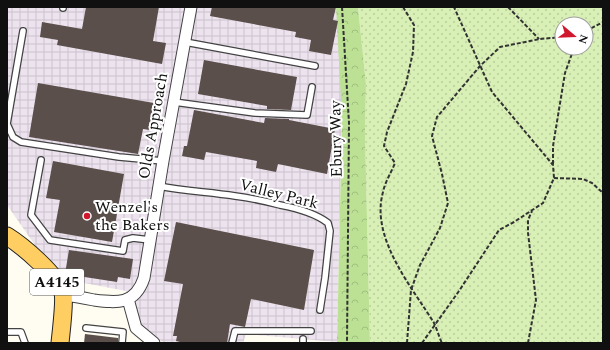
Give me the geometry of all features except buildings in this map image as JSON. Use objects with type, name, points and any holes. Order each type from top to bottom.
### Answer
[{"type":"main road","name":"A4145","points":[[7,236],[28,252],[58,284],[63,295],[60,343]]},
{"type":"street","name":"Olds Approach","points":[[128,300],[141,286],[191,7]]},
{"type":"street","points":[[63,295],[110,302],[128,300],[136,328],[154,343]]},
{"type":"lane","points":[[24,31],[7,124],[13,137],[21,142],[119,157],[163,161]]},
{"type":"lane","points":[[185,42],[315,66]]},
{"type":"lane","points":[[174,102],[255,112],[307,115],[312,87]]},
{"type":"lane","points":[[41,160],[31,215],[50,240],[123,251],[125,240],[134,238],[150,240]]},
{"type":"lane","name":"Valley Park","points":[[159,186],[177,190],[236,196],[267,202],[300,210],[322,218],[328,223],[330,231],[320,310]]},
{"type":"lane","points":[[86,328],[123,332],[122,343]]},
{"type":"lane","points":[[232,343],[235,330],[311,331]]},
{"type":"lane","points":[[7,332],[21,332],[25,343]]},
{"type":"path","name":"Ebury Way","points":[[342,7],[348,123],[347,343]]},
{"type":"path","points":[[403,7],[414,25],[413,52],[406,84],[387,132],[384,146],[395,164],[382,192],[380,215],[386,241],[411,290],[435,325],[442,343]]},
{"type":"path","points":[[454,7],[492,92],[553,165]]},
{"type":"path","points":[[508,7],[540,39]]},
{"type":"path","points":[[594,27],[603,22]]},
{"type":"path","points":[[407,343],[411,290],[420,265],[440,228],[448,203],[432,136],[437,117],[480,66],[500,47],[554,38]]},
{"type":"path","points":[[422,343],[499,230],[543,203],[554,178],[553,146],[565,73],[571,56]]},
{"type":"path","points":[[554,178],[583,179],[592,182],[603,193]]},
{"type":"path","points":[[528,343],[536,300],[528,233],[528,220],[532,211]]},
{"type":"shaded area","points":[[7,7],[338,7],[342,118],[337,342],[246,334],[243,343],[164,343],[139,325],[126,291],[58,278],[7,205]]},
{"type":"green space","points":[[336,7],[358,7],[366,84],[365,133],[370,343],[337,343],[342,118]]},
{"type":"green space","points":[[358,7],[603,7],[603,343],[370,343],[365,133],[366,84]]},
{"type":"place","name":"Wenzel's the Bakers","points":[[87,216]]}]
